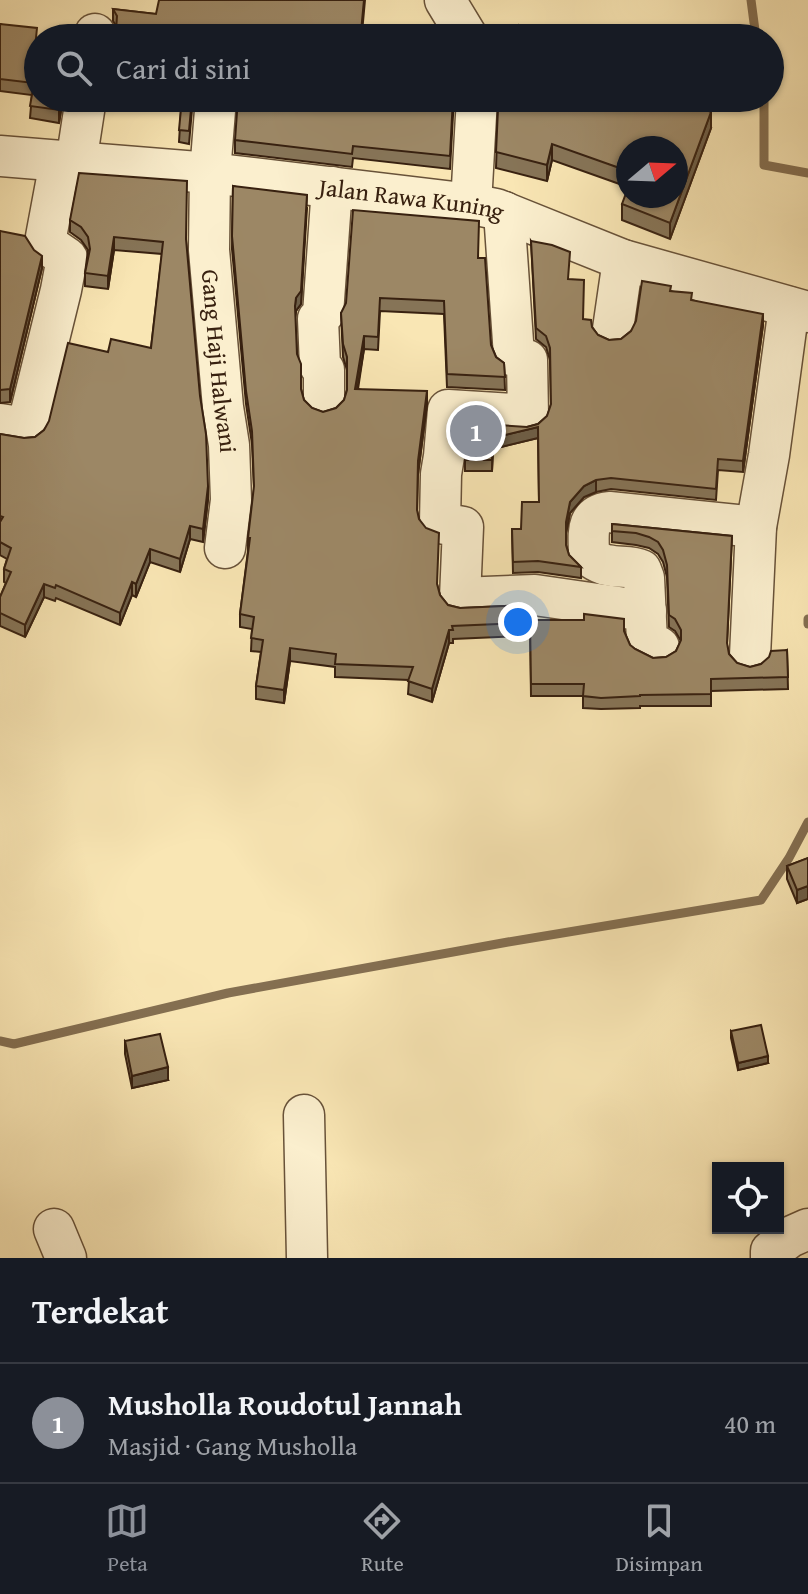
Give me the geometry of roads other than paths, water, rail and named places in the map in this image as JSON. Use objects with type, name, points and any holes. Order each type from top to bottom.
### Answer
[{"type":"street","points":[[445,0],[460,24]]},
{"type":"street","points":[[0,424],[27,428],[67,258],[48,245],[46,237],[82,112]]},
{"type":"street","name":"Gang Haji Halwani","points":[[215,112],[209,250],[229,445],[231,491],[225,548]]},
{"type":"street","points":[[478,112],[487,208],[514,356],[527,360],[528,415],[448,410],[441,474],[440,523],[463,527],[460,598],[535,595],[652,629],[641,570],[610,566],[589,556],[589,530],[592,519],[598,513],[756,527]]},
{"type":"street","name":"Jalan Rawa Kuning","points":[[0,156],[210,173],[487,208],[623,260],[798,310]]},
{"type":"street","points":[[324,402],[318,319],[323,314],[332,187]]},
{"type":"street","points":[[613,329],[623,260]]},
{"type":"street","points":[[750,656],[756,527],[798,310]]},
{"type":"street","points":[[304,1115],[307,1258]]},
{"type":"street","points":[[771,1258],[771,1251],[808,1229]]},
{"type":"waterway","points":[[751,0],[754,24]]},
{"type":"waterway","points":[[764,112],[764,165],[808,173]]},
{"type":"waterway","points":[[808,619],[808,624]]},
{"type":"waterway","points":[[0,1041],[14,1044],[228,993],[761,900],[808,822]]},
{"type":"place","name":"Musholla Roudotul Jannah","points":[[476,431]]}]
